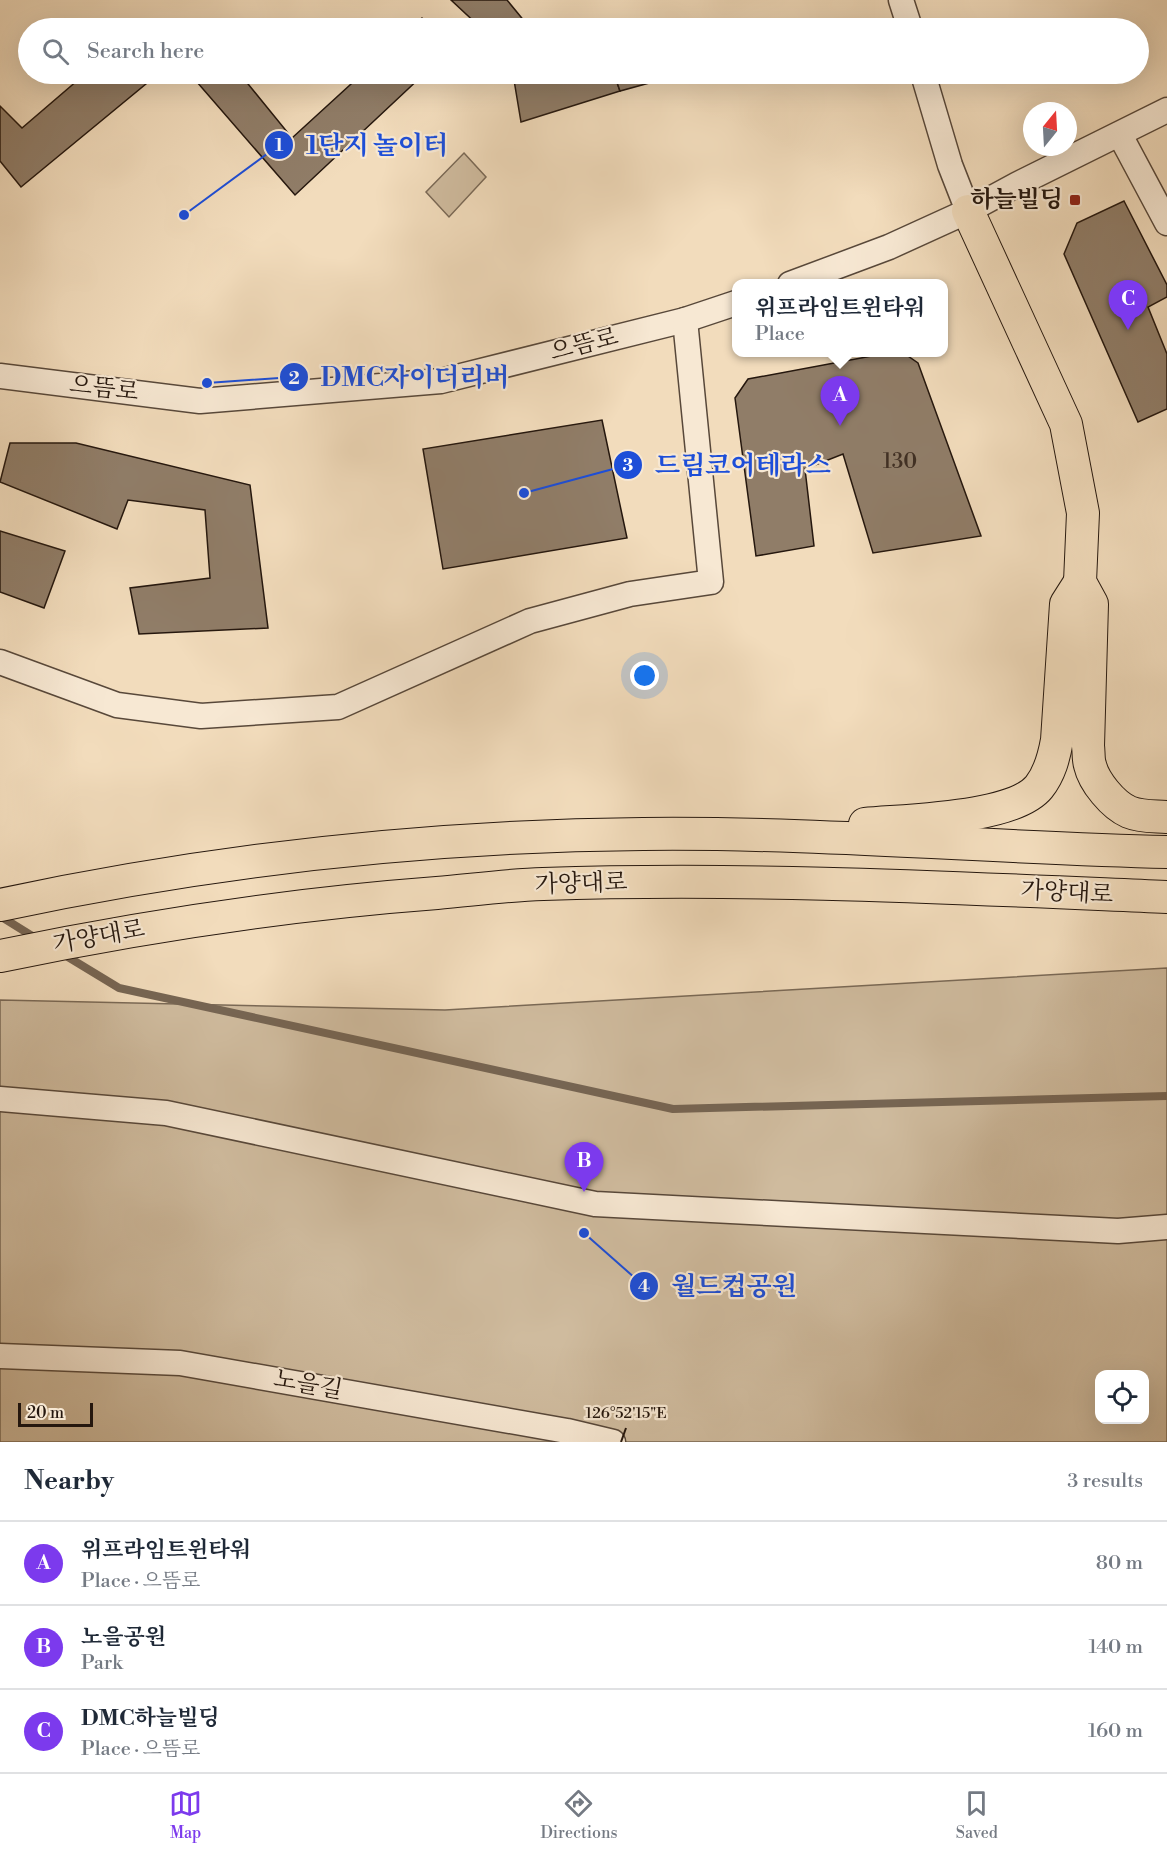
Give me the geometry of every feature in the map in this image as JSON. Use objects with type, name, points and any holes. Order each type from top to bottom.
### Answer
[{"type":"main road","points":[[754,835],[974,814],[1022,800],[1038,788],[1048,771],[1055,748],[1066,604],[1080,576],[1083,513],[1065,424],[968,212]]},
{"type":"main road","points":[[1080,576],[1092,604],[1088,746],[1090,765],[1094,776],[1115,802],[1128,812],[1145,816],[1167,817]]},
{"type":"main road","name":"가양대로","points":[[0,905],[56,893],[230,864],[422,844],[529,837],[642,834],[754,835],[1071,850],[1167,852]]},
{"type":"main road","name":"가양대로","points":[[0,956],[243,912],[334,901],[539,884],[692,880],[904,885],[1167,897]]},
{"type":"street","points":[[901,0],[907,18]]},
{"type":"street","points":[[926,84],[950,165],[968,212]]},
{"type":"street","points":[[803,279],[889,247],[968,212],[1016,185],[1167,110]]},
{"type":"street","points":[[1120,135],[1167,223]]},
{"type":"street","name":"으뜸로","points":[[0,376],[200,401],[441,381],[684,320],[732,304]]},
{"type":"street","points":[[0,662],[117,705],[191,715],[338,707],[530,621],[630,594],[711,582],[684,320]]},
{"type":"street","points":[[0,1099],[166,1113],[595,1204],[1118,1231],[1167,1227]]},
{"type":"street","name":"노을길","points":[[0,1356],[180,1363],[567,1431],[613,1442]]},
{"type":"shaded area","points":[[464,153],[486,177],[449,217],[426,192]]},
{"type":"shaded area","points":[[1167,968],[1167,1442],[0,1442],[0,1000],[445,1010]]},
{"type":"building","points":[[451,0],[507,0],[522,18],[470,18]]},
{"type":"building","points":[[73,84],[146,84],[21,187],[0,161],[0,106],[22,128]]},
{"type":"building","points":[[199,84],[248,84],[292,138],[351,84],[413,84],[295,195]]},
{"type":"building","points":[[515,84],[618,84],[620,91],[521,122]]},
{"type":"building","points":[[618,84],[646,84],[620,91]]},
{"type":"building","points":[[1124,201],[1167,285],[1167,297],[1148,307],[1167,354],[1167,409],[1138,422],[1064,254],[1077,223]]},
{"type":"building","points":[[866,357],[909,357],[918,363],[981,536],[873,553],[843,454],[805,469],[814,546],[756,556],[735,398],[748,379]]},
{"type":"building","points":[[602,420],[627,538],[443,569],[423,449]]},
{"type":"building","points":[[10,443],[76,443],[250,485],[268,628],[139,634],[130,588],[210,578],[205,510],[128,500],[117,529],[0,482]]},
{"type":"building","points":[[0,531],[65,551],[44,608],[0,592]]},
{"type":"waterway","points":[[0,916],[37,939]]},
{"type":"waterway","points":[[63,954],[119,988],[673,1109],[1167,1096]]},
{"type":"place","name":"하늘빌딩","points":[[1075,200]]},
{"type":"place","name":"1단지 놀이터","points":[[184,215]]},
{"type":"place","name":"DMC하늘빌딩","points":[[1128,330]]},
{"type":"place","name":"DMC자이더리버","points":[[207,383]]},
{"type":"place","name":"위프라임트윈타워","points":[[840,426]]},
{"type":"place","name":"드림코어테라스","points":[[524,493]]},
{"type":"place","name":"노을공원","points":[[584,1192]]},
{"type":"place","name":"월드컵공원","points":[[584,1233]]}]
